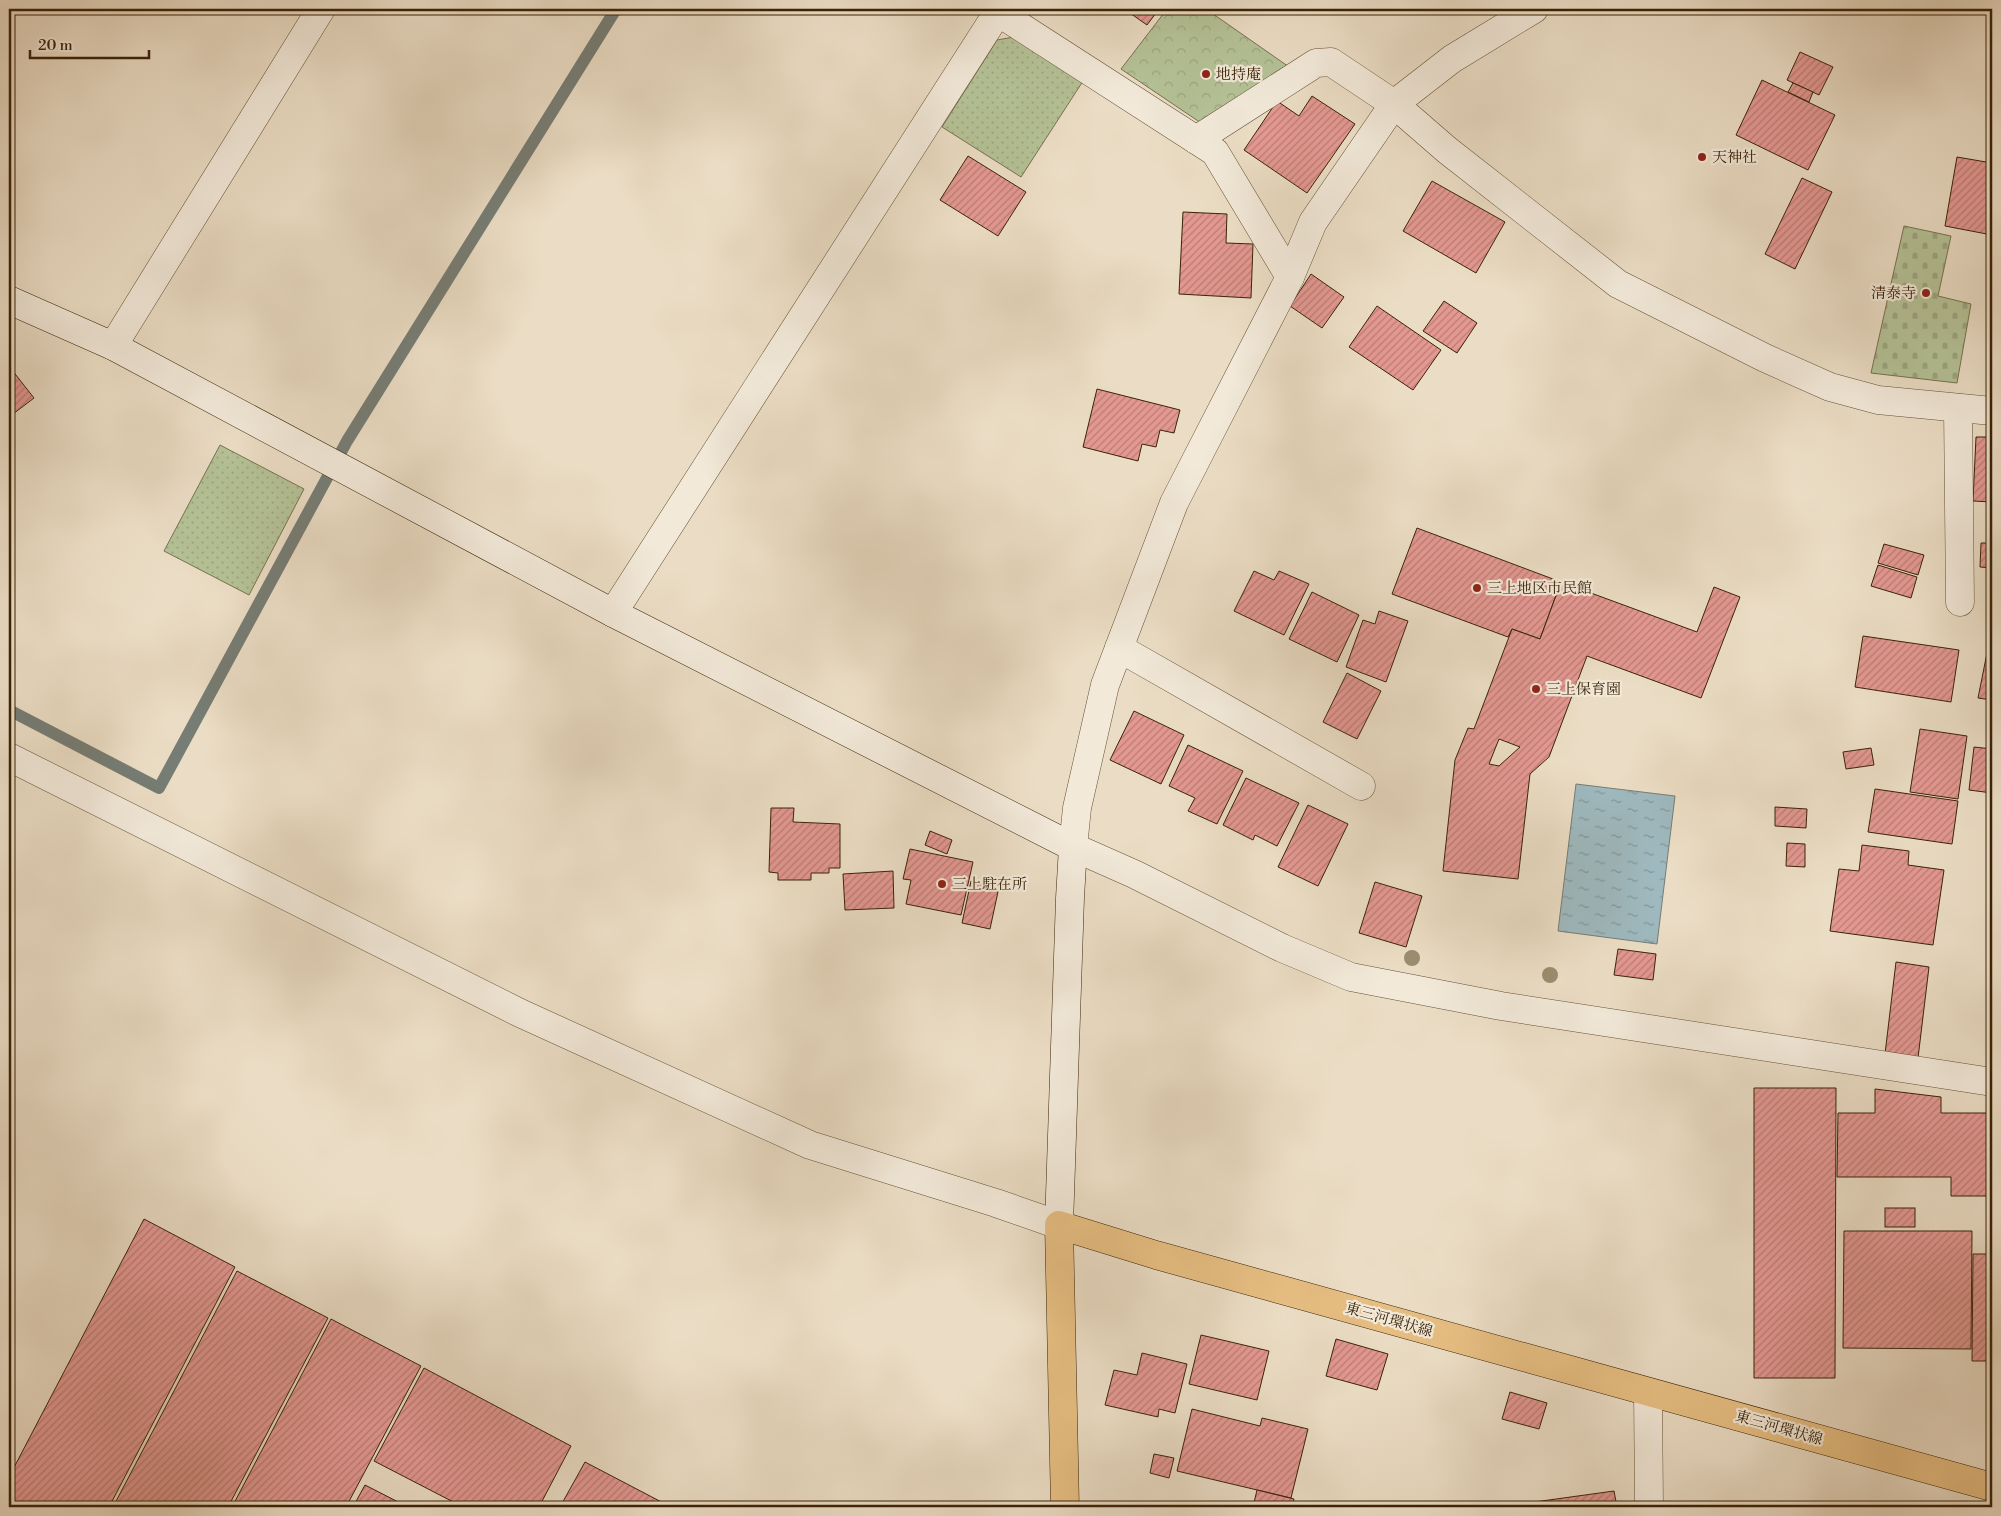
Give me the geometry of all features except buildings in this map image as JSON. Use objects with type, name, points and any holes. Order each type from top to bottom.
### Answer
[{"type":"main road","name":"東三河環状線","points":[[1059,1225],[1156,1255],[1992,1487]]},
{"type":"main road","points":[[1059,1225],[1065,1507]]},
{"type":"street","points":[[113,346],[320,9]]},
{"type":"street","points":[[9,757],[520,1013],[810,1145],[996,1203],[1059,1225],[1070,898],[1077,808],[1105,685],[1174,503],[1290,277],[1313,222],[1394,104],[1452,59],[1534,9]]},
{"type":"street","points":[[613,613],[995,10],[1215,152],[1290,277]]},
{"type":"street","points":[[1196,140],[1316,63],[1331,62],[1394,104],[1447,150],[1618,284],[1765,358],[1830,387],[1878,400],[1992,410]]},
{"type":"street","points":[[9,300],[113,346],[613,613],[1073,847],[1134,874],[1282,948],[1351,977],[1501,1006],[1992,1082]]},
{"type":"street","points":[[1958,408],[1960,602]]},
{"type":"street","points":[[1118,648],[1360,786]]},
{"type":"street","points":[[1648,1392],[1649,1507]]},
{"type":"green space","points":[[1167,9],[1206,9],[1292,69],[1204,125],[1121,69]]},
{"type":"green space","points":[[1014,37],[1083,81],[1021,177],[942,127],[997,40]]},
{"type":"green space","points":[[1904,226],[1951,236],[1938,296],[1971,304],[1957,383],[1871,373]]},
{"type":"green space","points":[[220,445],[304,489],[249,595],[164,551]]},
{"type":"water","points":[[1576,784],[1675,796],[1657,944],[1558,931]]},
{"type":"waterway","points":[[9,710],[159,788],[347,441],[616,9]]},
{"type":"place","name":"地持庵","points":[[1206,74]]},
{"type":"place","name":"天神社","points":[[1702,157]]},
{"type":"place","name":"清泰寺","points":[[1926,293]]},
{"type":"place","name":"三上地区市民館","points":[[1477,588]]},
{"type":"place","name":"三上保育園","points":[[1536,689]]},
{"type":"place","name":"三上駐在所","points":[[942,884]]}]
